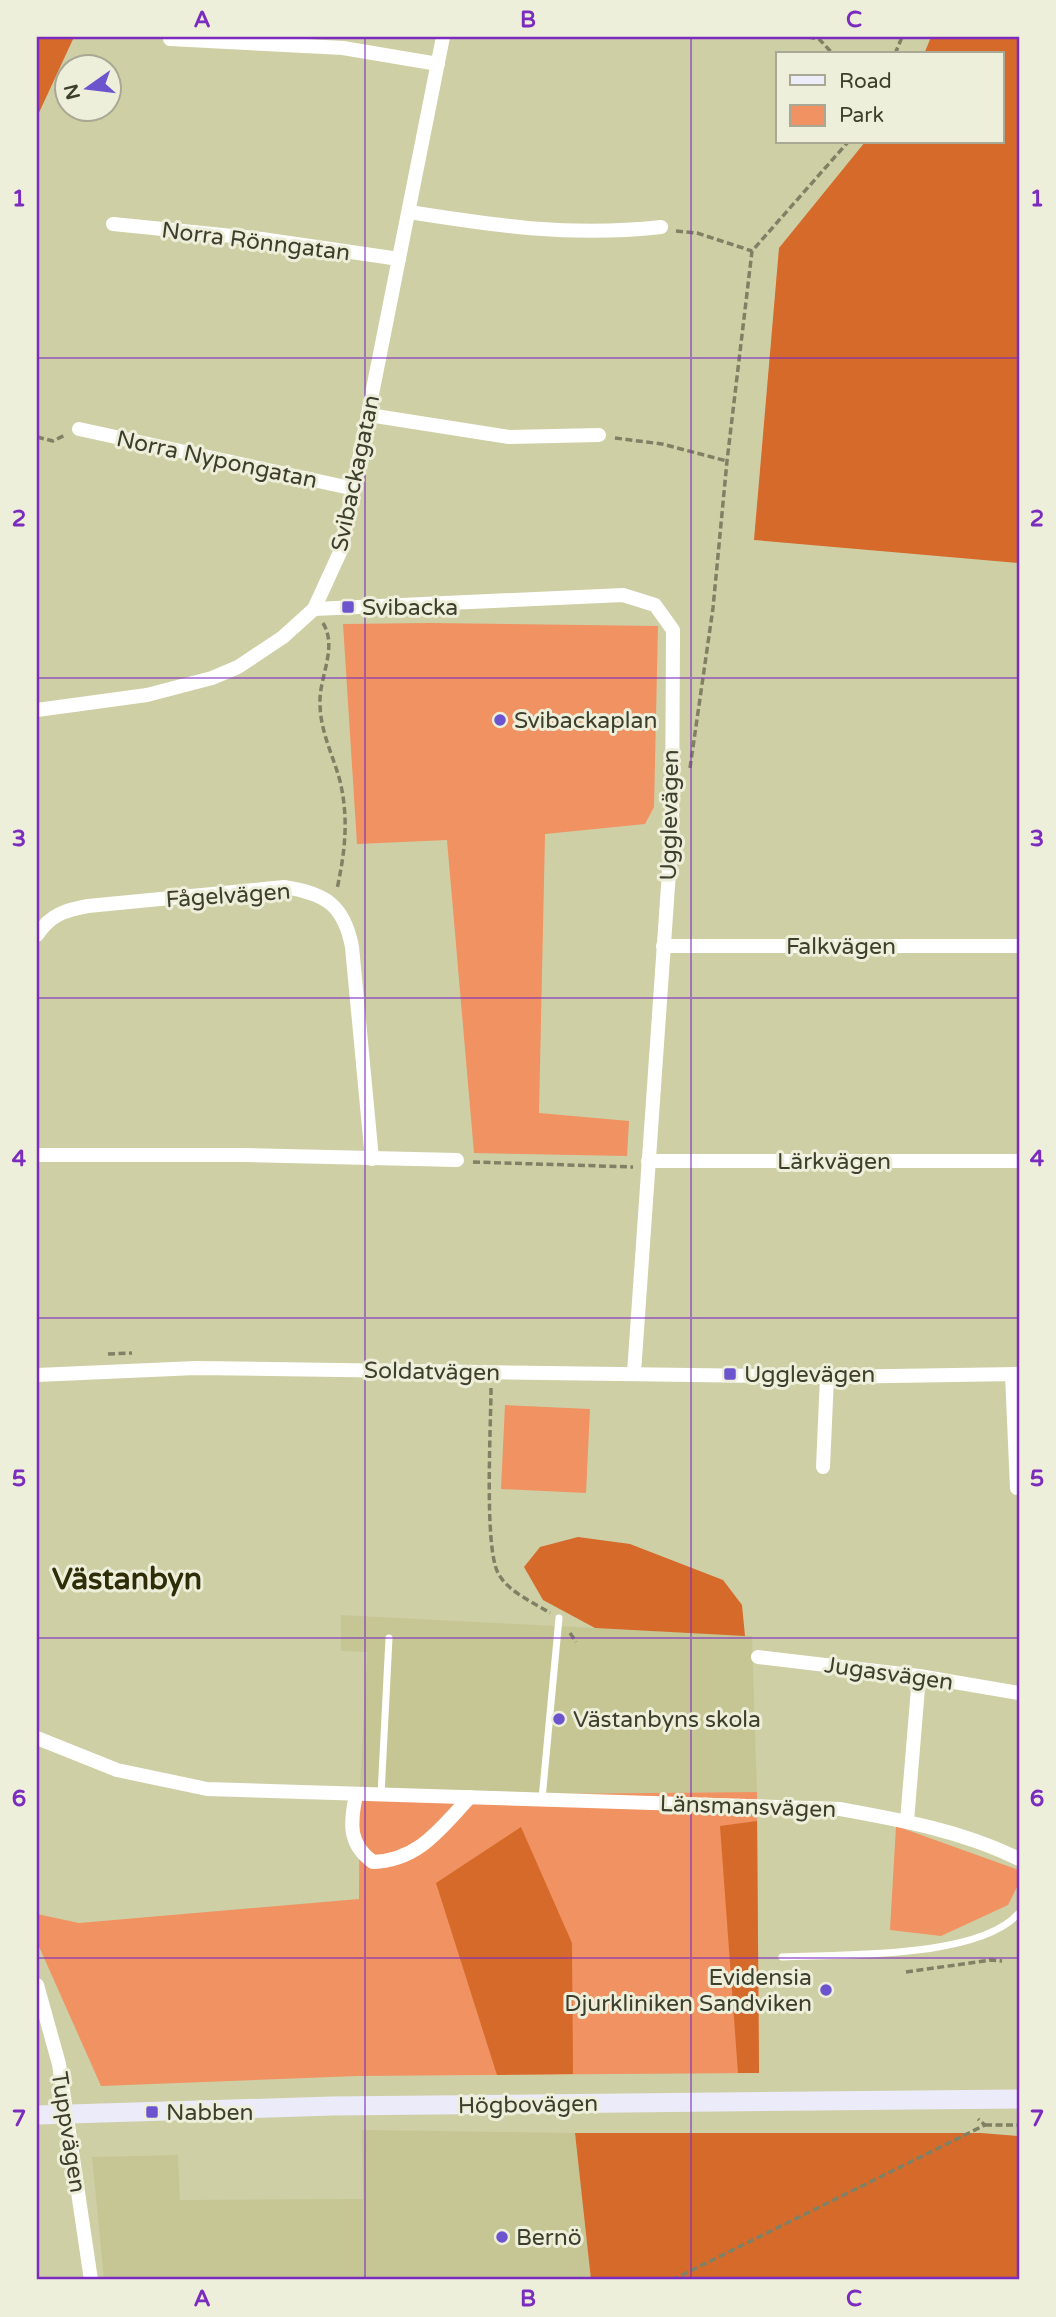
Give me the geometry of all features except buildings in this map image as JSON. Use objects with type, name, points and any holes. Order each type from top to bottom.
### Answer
[{"type":"main road","name":"Högbovägen","points":[[37,2115],[332,2106],[1019,2099]]},
{"type":"street","name":"Svibackagatan","points":[[37,710],[147,695],[212,678],[261,654],[314,609],[341,550],[355,489],[443,37]]},
{"type":"street","points":[[170,39],[343,48],[438,64]]},
{"type":"street","points":[[409,212],[519,230],[606,233],[661,227]]},
{"type":"street","name":"Norra Rönngatan","points":[[113,224],[262,239],[399,259]]},
{"type":"street","points":[[369,415],[509,437],[599,435]]},
{"type":"street","name":"Norra Nypongatan","points":[[79,429],[355,489]]},
{"type":"street","name":"Ugglevägen","points":[[314,609],[623,594],[655,605],[673,630],[672,829],[634,1373]]},
{"type":"street","name":"Fågelvägen","points":[[37,936],[48,920],[65,910],[89,906],[284,887],[315,894],[331,902]]},
{"type":"street","points":[[331,902],[349,928],[372,1159]]},
{"type":"street","name":"Falkvägen","points":[[663,946],[1019,946]]},
{"type":"street","points":[[37,1155],[245,1154],[457,1160]]},
{"type":"street","name":"Lärkvägen","points":[[648,1164],[1019,1161]]},
{"type":"street","name":"Soldatvägen","points":[[37,1375],[196,1368],[827,1377],[1016,1375],[1017,1488]]},
{"type":"street","points":[[823,1468],[827,1377]]},
{"type":"street","name":"Jugasvägen","points":[[758,1657],[919,1676],[1019,1693]]},
{"type":"street","points":[[907,1821],[919,1676]]},
{"type":"street","name":"Länsmansvägen","points":[[37,1738],[117,1770],[207,1789],[840,1809],[907,1821],[980,1842],[1019,1859]]},
{"type":"street","points":[[356,1795],[351,1818],[352,1839],[361,1854],[373,1862],[394,1861],[420,1847],[470,1797]]},
{"type":"street","name":"Tuppvägen","points":[[37,1985],[60,2064],[91,2280]]},
{"type":"lane","points":[[542,1799],[559,1618]]},
{"type":"lane","points":[[382,1795],[389,1638]]},
{"type":"lane","points":[[782,1957],[895,1951],[970,1941],[1001,1929],[1019,1913]]},
{"type":"path","points":[[808,37],[819,39],[832,52]]},
{"type":"path","points":[[689,772],[713,608],[752,251],[846,144]]},
{"type":"path","points":[[661,227],[697,233],[752,251]]},
{"type":"path","points":[[37,437],[53,440],[79,429]]},
{"type":"path","points":[[599,435],[662,444],[727,461]]},
{"type":"path","points":[[314,609],[326,628],[329,645],[320,692],[320,714],[340,781],[347,832],[337,889],[331,902]]},
{"type":"path","points":[[457,1160],[648,1164]]},
{"type":"path","points":[[96,1356],[145,1353]]},
{"type":"path","points":[[491,1372],[491,1534],[498,1573],[511,1589],[559,1618],[576,1642]]},
{"type":"path","points":[[906,1972],[991,1960],[1002,1961]]},
{"type":"path","points":[[959,2100],[985,2125]]},
{"type":"path","points":[[672,2280],[985,2125],[1019,2125]]},
{"type":"shaded area","points":[[37,37],[74,37],[67,52],[52,52],[52,85],[37,117]]},
{"type":"shaded area","points":[[931,37],[1019,37],[1019,563],[754,540],[779,248],[863,144],[1004,144],[1004,52],[925,52]]},
{"type":"shaded area","points":[[578,1537],[630,1544],[723,1580],[742,1605],[745,1636],[595,1628],[543,1600],[524,1567],[540,1547]]},
{"type":"shaded area","name":"Västanbyns skola","points":[[341,1615],[752,1636],[757,1792],[546,1794],[360,1787],[367,1652],[341,1651]]},
{"type":"shaded area","points":[[757,1821],[759,2073],[738,2073],[720,1826]]},
{"type":"shaded area","points":[[521,1827],[572,1943],[573,2074],[497,2075],[436,1883]]},
{"type":"shaded area","points":[[362,2130],[575,2133],[591,2280],[104,2280],[92,2157],[178,2155],[180,2200],[363,2199]]},
{"type":"shaded area","points":[[575,2133],[981,2133],[1019,2136],[1019,2280],[591,2280]]},
{"type":"green space","points":[[343,624],[658,626],[654,807],[645,824],[545,834],[539,1113],[629,1121],[627,1156],[474,1153],[447,840],[357,844]]},
{"type":"green space","points":[[505,1405],[590,1409],[586,1493],[501,1489]]},
{"type":"green space","points":[[360,1787],[546,1794],[757,1792],[759,2073],[357,2076],[101,2086],[37,1942],[37,1914],[79,1923],[359,1899]]},
{"type":"green space","points":[[896,1826],[1019,1870],[1019,1883],[1008,1905],[941,1936],[890,1930]]},
{"type":"place","name":"Svibacka","points":[[348,607]]},
{"type":"place","name":"Svibackaplan","points":[[500,720]]},
{"type":"place","name":"Ugglevägen","points":[[730,1374]]},
{"type":"place","name":"Västanbyns skola","points":[[559,1719]]},
{"type":"place","name":"Evidensia Djurkliniken Sandviken","points":[[826,1990]]},
{"type":"place","name":"Nabben","points":[[152,2112]]},
{"type":"place","name":"Bernö","points":[[502,2237]]},
{"type":"district","name":"Västanbyn","points":[[127,1579]]}]
